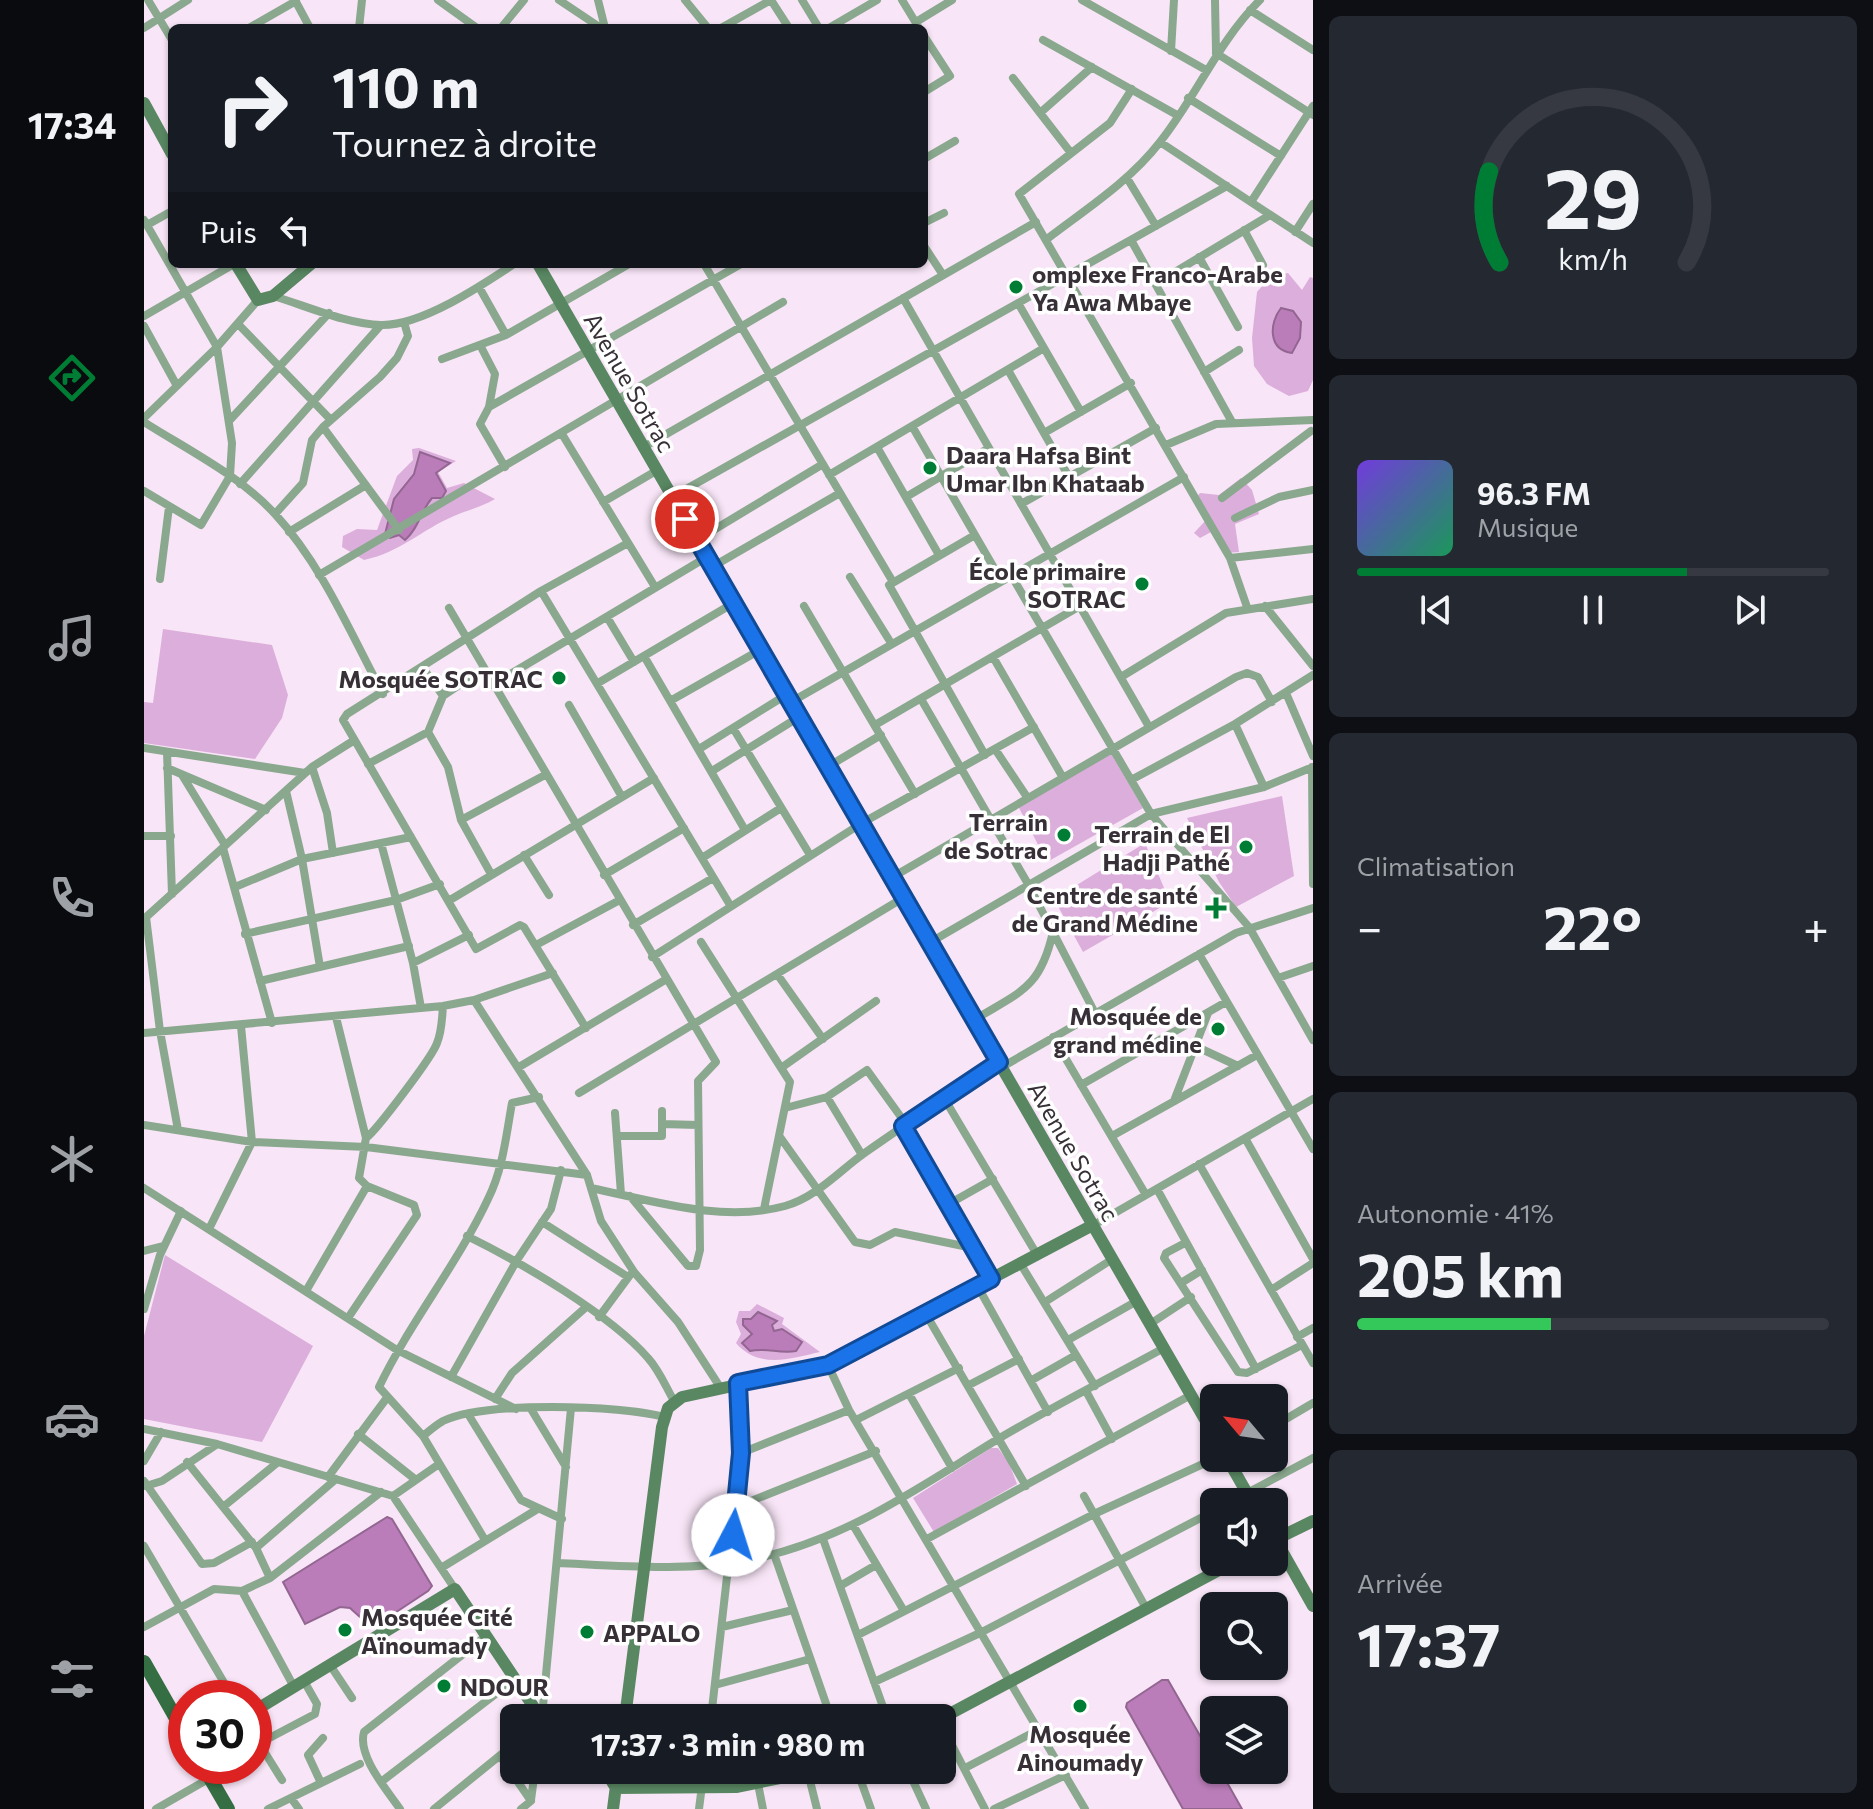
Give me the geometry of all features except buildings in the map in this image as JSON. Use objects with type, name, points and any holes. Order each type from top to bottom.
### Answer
[{"type":"main road","points":[[144,1662],[168,1704]]},
{"type":"main road","points":[[214,1784],[228,1809]]},
{"type":"street","points":[[148,0],[168,33]]},
{"type":"street","points":[[144,28],[188,0]]},
{"type":"street","points":[[256,24],[295,0],[308,24]]},
{"type":"street","points":[[359,24],[362,2],[373,0]]},
{"type":"street","points":[[438,0],[450,4],[472,24]]},
{"type":"street","points":[[504,24],[524,0]]},
{"type":"street","points":[[559,0],[597,24]]},
{"type":"street","points":[[598,0],[602,24]]},
{"type":"street","points":[[685,0],[705,24]]},
{"type":"street","points":[[730,24],[771,0],[786,24]]},
{"type":"street","points":[[802,0],[817,24]]},
{"type":"street","points":[[836,24],[877,0]]},
{"type":"street","points":[[902,0],[917,24]]},
{"type":"street","points":[[919,24],[952,0]]},
{"type":"street","points":[[1082,0],[1206,70]]},
{"type":"street","points":[[1171,51],[1174,0]]},
{"type":"street","points":[[1215,0],[1216,53]]},
{"type":"street","points":[[1047,239],[1127,178],[1160,142],[1216,53],[1260,0]]},
{"type":"street","points":[[1250,10],[1313,50]]},
{"type":"street","points":[[1043,40],[1177,115]]},
{"type":"street","points":[[928,42],[950,76],[928,90]]},
{"type":"street","points":[[1216,53],[1312,111],[1251,202]]},
{"type":"street","points":[[1040,113],[1092,67]]},
{"type":"street","points":[[1013,78],[1071,153]]},
{"type":"street","points":[[1132,89],[1110,123],[1019,194],[1069,275],[1230,558],[1247,607]]},
{"type":"street","points":[[1188,98],[1281,156]]},
{"type":"street","points":[[144,103],[149,121],[168,148]]},
{"type":"street","points":[[928,157],[955,141]]},
{"type":"street","points":[[1160,142],[1313,243]]},
{"type":"street","points":[[1127,178],[1156,226]]},
{"type":"street","points":[[672,497],[1227,186]]},
{"type":"street","points":[[1295,232],[1313,204]]},
{"type":"street","points":[[168,213],[145,223],[168,263]]},
{"type":"street","points":[[928,221],[944,213]]},
{"type":"street","points":[[1155,284],[1270,215]]},
{"type":"street","points":[[642,448],[1036,222]]},
{"type":"street","points":[[1244,230],[1263,265]]},
{"type":"street","points":[[1131,240],[1232,422]]},
{"type":"street","points":[[928,252],[943,275]]},
{"type":"street","points":[[1199,257],[1238,327]]},
{"type":"street","points":[[144,491],[201,525],[230,476],[229,421],[217,347],[171,268]]},
{"type":"street","points":[[144,316],[228,268]]},
{"type":"street","points":[[238,268],[258,300]]},
{"type":"street","points":[[302,268],[273,296],[258,300],[217,347],[144,420],[230,476],[275,514],[319,575],[383,694]]},
{"type":"street","points":[[273,296],[380,326],[404,322],[479,287],[508,268]]},
{"type":"street","name":"Avenue Sotrac","points":[[540,268],[1200,1411]]},
{"type":"street","points":[[442,359],[506,335],[622,268]]},
{"type":"street","points":[[706,268],[893,582]]},
{"type":"street","points":[[489,407],[588,354],[734,268]]},
{"type":"street","points":[[479,287],[506,335]]},
{"type":"street","points":[[903,298],[1148,725]]},
{"type":"street","points":[[319,575],[783,302]]},
{"type":"street","points":[[1018,303],[1081,412]]},
{"type":"street","points":[[229,421],[329,313]]},
{"type":"street","points":[[275,514],[303,483],[312,440],[330,419],[380,377],[397,358],[408,336],[404,322]]},
{"type":"street","points":[[238,324],[330,419]]},
{"type":"street","points":[[144,326],[177,386]]},
{"type":"street","points":[[240,484],[380,326]]},
{"type":"street","points":[[480,345],[495,374],[489,407],[480,424],[505,467]]},
{"type":"street","points":[[829,475],[1044,348]]},
{"type":"street","points":[[1204,372],[1239,350]]},
{"type":"street","points":[[1008,370],[1069,477]]},
{"type":"street","points":[[1044,433],[1131,383]]},
{"type":"street","points":[[1166,445],[1196,430],[1232,422],[1311,420],[1312,434],[1222,498]]},
{"type":"street","points":[[912,426],[1001,580]]},
{"type":"street","points":[[323,427],[399,530]]},
{"type":"street","points":[[1021,504],[1156,428]]},
{"type":"street","points":[[562,434],[655,587]]},
{"type":"street","points":[[877,447],[939,555]]},
{"type":"street","points":[[906,497],[989,448]]},
{"type":"street","points":[[697,540],[823,464]]},
{"type":"street","points":[[603,502],[656,471]]},
{"type":"street","points":[[699,749],[733,728],[843,672],[1184,477]]},
{"type":"street","points":[[289,532],[366,485]]},
{"type":"street","points":[[1235,518],[1279,497],[1313,490]]},
{"type":"street","points":[[492,685],[655,587],[710,562],[840,493]]},
{"type":"street","points":[[160,579],[169,507]]},
{"type":"street","points":[[975,535],[889,585],[985,755]]},
{"type":"street","points":[[586,1028],[522,925],[477,950],[343,720],[347,714],[541,591],[628,543]]},
{"type":"street","points":[[1230,558],[1313,549]]},
{"type":"street","points":[[1011,575],[1151,814],[1249,927],[1313,1040]]},
{"type":"street","points":[[850,577],[891,643]]},
{"type":"street","points":[[541,591],[730,905]]},
{"type":"street","points":[[1121,677],[1226,613],[1247,607],[1313,599]]},
{"type":"street","points":[[598,683],[732,604]]},
{"type":"street","points":[[804,606],[915,794]]},
{"type":"street","points":[[875,725],[1080,606]]},
{"type":"street","points":[[1265,606],[1313,666]]},
{"type":"street","points":[[449,608],[618,901],[716,1062],[698,1081],[700,1250],[696,1266],[688,1266],[626,1195],[615,1113]]},
{"type":"street","points":[[607,617],[634,662]]},
{"type":"street","points":[[670,701],[760,650]]},
{"type":"street","points":[[644,656],[745,830]]},
{"type":"street","points":[[993,657],[1062,776]]},
{"type":"street","points":[[423,668],[443,696]]},
{"type":"street","points":[[368,764],[428,732],[443,696],[483,669]]},
{"type":"street","points":[[891,878],[1148,725],[1247,673],[1258,677],[1272,702]]},
{"type":"street","points":[[1131,780],[1235,724],[1313,675]]},
{"type":"street","points":[[1286,693],[1313,756]]},
{"type":"street","points":[[921,699],[1028,884],[1095,1013]]},
{"type":"street","points":[[569,705],[622,797]]},
{"type":"street","points":[[712,771],[799,717]]},
{"type":"street","points":[[1235,724],[1264,787]]},
{"type":"street","points":[[652,957],[862,823],[1034,727]]},
{"type":"street","points":[[733,728],[810,855]]},
{"type":"street","points":[[428,732],[448,767],[461,820],[491,874]]},
{"type":"street","points":[[829,766],[881,735]]},
{"type":"street","points":[[178,1130],[160,1031],[145,918],[308,770],[353,741]]},
{"type":"street","points":[[144,748],[308,770]]},
{"type":"street","points":[[995,749],[1027,797]]},
{"type":"street","points":[[167,752],[172,894]]},
{"type":"street","points":[[929,943],[1151,814],[1264,787],[1313,767],[1313,884]]},
{"type":"street","points":[[167,768],[266,810]]},
{"type":"street","points":[[308,770],[327,813],[333,853]]},
{"type":"street","points":[[182,774],[224,846],[245,934],[272,1023]]},
{"type":"street","points":[[461,820],[545,775]]},
{"type":"street","points":[[450,900],[654,778]]},
{"type":"street","points":[[286,791],[302,859],[320,967]]},
{"type":"street","points":[[702,858],[781,808]]},
{"type":"street","points":[[604,875],[684,828]]},
{"type":"street","points":[[144,836],[171,836]]},
{"type":"street","points":[[235,887],[302,859],[411,837]]},
{"type":"street","points":[[381,843],[409,946],[421,1008]]},
{"type":"street","points":[[524,855],[549,895]]},
{"type":"street","points":[[633,925],[713,878]]},
{"type":"street","points":[[245,934],[396,900],[440,884]]},
{"type":"street","points":[[579,1093],[903,898]]},
{"type":"street","points":[[536,945],[618,901]]},
{"type":"street","points":[[591,1188],[699,1210],[785,1206],[817,1191],[904,1125],[1000,1065],[1249,927],[1313,908]]},
{"type":"street","points":[[974,1020],[1032,984],[1046,960],[1053,932]]},
{"type":"street","points":[[413,963],[469,935]]},
{"type":"street","points":[[701,942],[790,1082],[764,1209]]},
{"type":"street","points":[[260,981],[409,946]]},
{"type":"street","points":[[1199,954],[1313,1149]]},
{"type":"street","points":[[1278,978],[1313,966]]},
{"type":"street","points":[[144,1033],[443,1006],[474,1000],[553,973]]},
{"type":"street","points":[[777,974],[823,1039]]},
{"type":"street","points":[[519,1067],[665,980]]},
{"type":"street","points":[[474,1000],[587,1175],[601,1221],[631,1275]]},
{"type":"street","points":[[781,1068],[876,1001]]},
{"type":"street","points":[[1081,1085],[1226,1002]]},
{"type":"street","points":[[366,1142],[431,1056],[438,1041],[443,1006]]},
{"type":"street","points":[[1174,1102],[1208,1012]]},
{"type":"street","points":[[336,1017],[366,1142],[359,1178],[367,1186],[414,1205],[417,1215],[348,1318]]},
{"type":"street","points":[[209,1229],[252,1142],[241,1026]]},
{"type":"street","points":[[1053,1037],[1146,1195]]},
{"type":"street","points":[[1195,1046],[1238,1066]]},
{"type":"street","points":[[1112,1136],[1257,1055]]},
{"type":"street","points":[[785,1108],[827,1097],[867,1070],[904,1125],[991,1279]]},
{"type":"street","points":[[485,1540],[423,1436],[386,1399],[379,1387],[397,1350],[489,1198],[502,1161],[512,1103],[539,1097]]},
{"type":"street","points":[[827,1097],[862,1155]]},
{"type":"street","points":[[944,1098],[1036,1253]]},
{"type":"street","points":[[627,1704],[664,1417],[674,1401],[720,1387],[828,1365],[927,1316],[1313,1099]]},
{"type":"street","points":[[617,1136],[662,1136],[662,1111]]},
{"type":"street","points":[[662,1124],[698,1125]]},
{"type":"street","points":[[144,1125],[252,1142],[366,1142],[587,1175]]},
{"type":"street","points":[[780,1137],[859,1244],[870,1245],[895,1232],[973,1248]]},
{"type":"street","points":[[1245,1138],[1313,1261],[1271,1290]]},
{"type":"street","points":[[1199,1164],[1313,1363]]},
{"type":"street","points":[[451,1377],[517,1260],[551,1209],[561,1170]]},
{"type":"street","points":[[947,1205],[993,1179]]},
{"type":"street","points":[[306,1291],[367,1186]]},
{"type":"street","points":[[144,1188],[397,1350],[516,1409]]},
{"type":"street","points":[[1157,1189],[1256,1369]]},
{"type":"street","points":[[144,1309],[163,1246],[181,1211]]},
{"type":"street","points":[[542,1222],[631,1275],[678,1322],[720,1387]]},
{"type":"street","points":[[467,1236],[517,1260],[599,1317],[646,1355],[674,1401]]},
{"type":"street","points":[[1185,1243],[1163,1256],[1236,1370],[1243,1374],[1256,1369],[1300,1341],[1313,1328]]},
{"type":"street","points":[[144,1251],[163,1246]]},
{"type":"street","points":[[1045,1302],[1111,1260]]},
{"type":"street","points":[[1020,1263],[1095,1386]]},
{"type":"street","points":[[1181,1283],[1202,1270]]},
{"type":"street","points":[[599,1317],[631,1275]]},
{"type":"street","points":[[978,1287],[1048,1412]]},
{"type":"street","points":[[1150,1324],[1191,1297]]},
{"type":"street","points":[[1068,1340],[1137,1301]]},
{"type":"street","points":[[495,1399],[512,1373],[585,1308]]},
{"type":"street","points":[[927,1316],[1026,1486]]},
{"type":"street","points":[[558,1563],[646,1568],[731,1562],[774,1554],[823,1539],[904,1499],[999,1438],[1164,1348]]},
{"type":"street","points":[[1032,1380],[1076,1355]]},
{"type":"street","points":[[969,1385],[1019,1359]]},
{"type":"street","points":[[828,1365],[849,1410],[1085,1809]]},
{"type":"street","points":[[856,1420],[959,1368]]},
{"type":"street","points":[[713,1704],[741,1453],[738,1383]]},
{"type":"street","points":[[1086,1391],[1112,1439]]},
{"type":"street","points":[[909,1394],[952,1468]]},
{"type":"street","points":[[927,1539],[1191,1395]]},
{"type":"street","points":[[217,1444],[162,1481],[145,1484],[202,1564],[214,1563],[254,1545],[332,1478],[358,1434],[386,1399]]},
{"type":"street","points":[[1288,1418],[1313,1403]]},
{"type":"street","points":[[423,1436],[442,1422],[468,1414],[516,1409],[609,1407],[664,1417]]},
{"type":"street","points":[[543,1704],[571,1408]]},
{"type":"street","points":[[531,1409],[566,1467]]},
{"type":"street","points":[[741,1453],[849,1410]]},
{"type":"street","points":[[468,1414],[521,1500],[536,1510],[562,1519]]},
{"type":"street","points":[[144,1429],[217,1444],[393,1496],[532,1704]]},
{"type":"street","points":[[144,1461],[161,1432]]},
{"type":"street","points":[[358,1434],[416,1480]]},
{"type":"street","points":[[736,1507],[823,1475],[876,1451]]},
{"type":"street","points":[[1266,1488],[1313,1458]]},
{"type":"street","points":[[187,1462],[254,1545],[270,1578]]},
{"type":"street","points":[[223,1507],[277,1463]]},
{"type":"street","points":[[393,1496],[439,1464]]},
{"type":"street","points":[[858,1635],[1094,1514],[1200,1465]]},
{"type":"street","points":[[144,1627],[214,1589],[242,1591],[270,1578],[381,1492]]},
{"type":"street","points":[[1084,1496],[1147,1610]]},
{"type":"street","points":[[441,1568],[536,1510]]},
{"type":"street","points":[[874,1682],[980,1633],[1200,1518]]},
{"type":"street","points":[[1288,1533],[1313,1521]]},
{"type":"street","points":[[853,1525],[904,1611]]},
{"type":"street","points":[[823,1539],[882,1704]]},
{"type":"street","points":[[144,1546],[223,1680]]},
{"type":"street","points":[[774,1554],[826,1704]]},
{"type":"street","points":[[1288,1559],[1309,1590],[1313,1606]]},
{"type":"street","points":[[840,1586],[876,1565]]},
{"type":"street","points":[[956,1711],[1209,1576]]},
{"type":"street","points":[[272,1700],[455,1589]]},
{"type":"street","points":[[242,1591],[299,1684],[317,1704],[315,1714],[272,1733]]},
{"type":"street","points":[[722,1627],[793,1610]]},
{"type":"street","points":[[400,1809],[381,1782],[363,1744],[364,1732],[486,1636]]},
{"type":"street","points":[[715,1685],[810,1659]]},
{"type":"street","points":[[330,1665],[352,1698]]},
{"type":"street","points":[[381,1782],[515,1679]]},
{"type":"street","points":[[965,1768],[1038,1730]]},
{"type":"street","points":[[321,1783],[308,1755],[323,1738]]},
{"type":"street","points":[[956,1752],[985,1809]]},
{"type":"street","points":[[434,1809],[500,1756]]},
{"type":"street","points":[[268,1809],[360,1764]]},
{"type":"street","points":[[272,1765],[282,1780]]},
{"type":"street","points":[[994,1809],[1066,1775]]},
{"type":"street","points":[[156,1809],[190,1784]]},
{"type":"street","points":[[517,1784],[530,1805]]},
{"type":"street","points":[[530,1805],[533,1784]]},
{"type":"street","points":[[614,1784],[616,1788]]},
{"type":"street","points":[[613,1809],[616,1784]]},
{"type":"street","points":[[699,1809],[702,1784]]},
{"type":"street","points":[[616,1788],[758,1784],[763,1809]]},
{"type":"street","points":[[815,1784],[817,1809]]},
{"type":"street","points":[[862,1784],[871,1809]]},
{"type":"street","points":[[914,1784],[926,1809]]},
{"type":"street","points":[[291,1798],[299,1809]]},
{"type":"street","points":[[521,1809],[530,1805]]},
{"type":"shaded area","points":[[1288,273],[1302,290],[1310,277],[1313,278],[1313,380],[1308,391],[1289,396],[1267,384],[1254,366],[1252,338],[1257,292],[1269,278]]},
{"type":"shaded area","points":[[1281,308],[1293,311],[1301,322],[1300,338],[1292,353],[1278,347],[1273,335],[1274,321]]},
{"type":"shaded area","points":[[419,448],[456,461],[438,472],[447,488],[464,483],[495,499],[454,516],[377,556],[364,560],[342,547],[343,536],[357,529],[377,530],[397,476],[413,460],[412,449]]},
{"type":"shaded area","points":[[420,452],[450,463],[436,473],[446,491],[442,498],[432,498],[405,540],[399,535],[390,538],[385,534],[394,499],[414,474]]},
{"type":"shaded area","points":[[1241,478],[1252,490],[1259,514],[1235,524],[1239,552],[1226,553],[1213,531],[1200,538],[1194,533],[1205,521],[1195,499],[1200,493],[1219,495]]},
{"type":"shaded area","points":[[163,629],[272,645],[288,695],[282,718],[255,759],[144,743],[144,702],[153,703]]},
{"type":"shaded area","name":"Terrain de Sotrac","points":[[1111,753],[1143,808],[1047,862],[1017,804]]},
{"type":"shaded area","name":"Terrain de El Hadji Pathé","points":[[1282,796],[1294,876],[1236,907],[1219,882],[1187,818]]},
{"type":"shaded area","points":[[1145,843],[1170,902],[1083,952],[1054,899]]},
{"type":"shaded area","points":[[165,1255],[313,1346],[262,1442],[144,1419],[144,1336]]},
{"type":"shaded area","points":[[757,1304],[784,1318],[782,1324],[820,1352],[775,1360],[745,1351],[736,1343],[741,1334],[736,1322],[739,1311],[750,1311]]},
{"type":"shaded area","points":[[758,1312],[777,1321],[772,1325],[774,1331],[782,1329],[802,1342],[796,1351],[750,1351],[742,1343],[752,1334],[743,1325],[743,1319],[751,1319]]},
{"type":"shaded area","points":[[991,1448],[998,1448],[1009,1463],[1017,1484],[934,1532],[913,1498]]},
{"type":"shaded area","points":[[387,1517],[392,1519],[432,1586],[372,1628],[350,1608],[340,1607],[305,1624],[283,1582]]},
{"type":"shaded area","points":[[1162,1680],[1168,1680],[1200,1736],[1200,1784],[1228,1784],[1242,1809],[1183,1809],[1126,1707],[1127,1703]]},
{"type":"place","name":"omplexe Franco-Arabe Ya Awa Mbaye","points":[[1016,287]]},
{"type":"place","name":"Daara Hafsa Bint Umar Ibn Khataab","points":[[930,468]]},
{"type":"place","name":"École primaire SOTRAC","points":[[1142,584]]},
{"type":"place","name":"Mosquée SOTRAC","points":[[559,678]]},
{"type":"place","name":"Terrain de Sotrac","points":[[1064,835]]},
{"type":"place","name":"Terrain de El Hadji Pathé","points":[[1246,847]]},
{"type":"place","name":"Centre de santé de Grand Médine","points":[[1216,908]]},
{"type":"place","name":"Mosquée de grand médine","points":[[1218,1029]]},
{"type":"place","name":"Mosquée Cité Aïnoumady","points":[[345,1630]]},
{"type":"place","name":"APPALO","points":[[587,1632]]},
{"type":"place","name":"NDOUR","points":[[444,1686]]},
{"type":"place","name":"Mosquée Ainoumady","points":[[1080,1706]]},
{"type":"route","points":[[685,519],[999,1062],[903,1126],[991,1279],[927,1316],[828,1365],[738,1383],[741,1453],[733,1535]]}]
